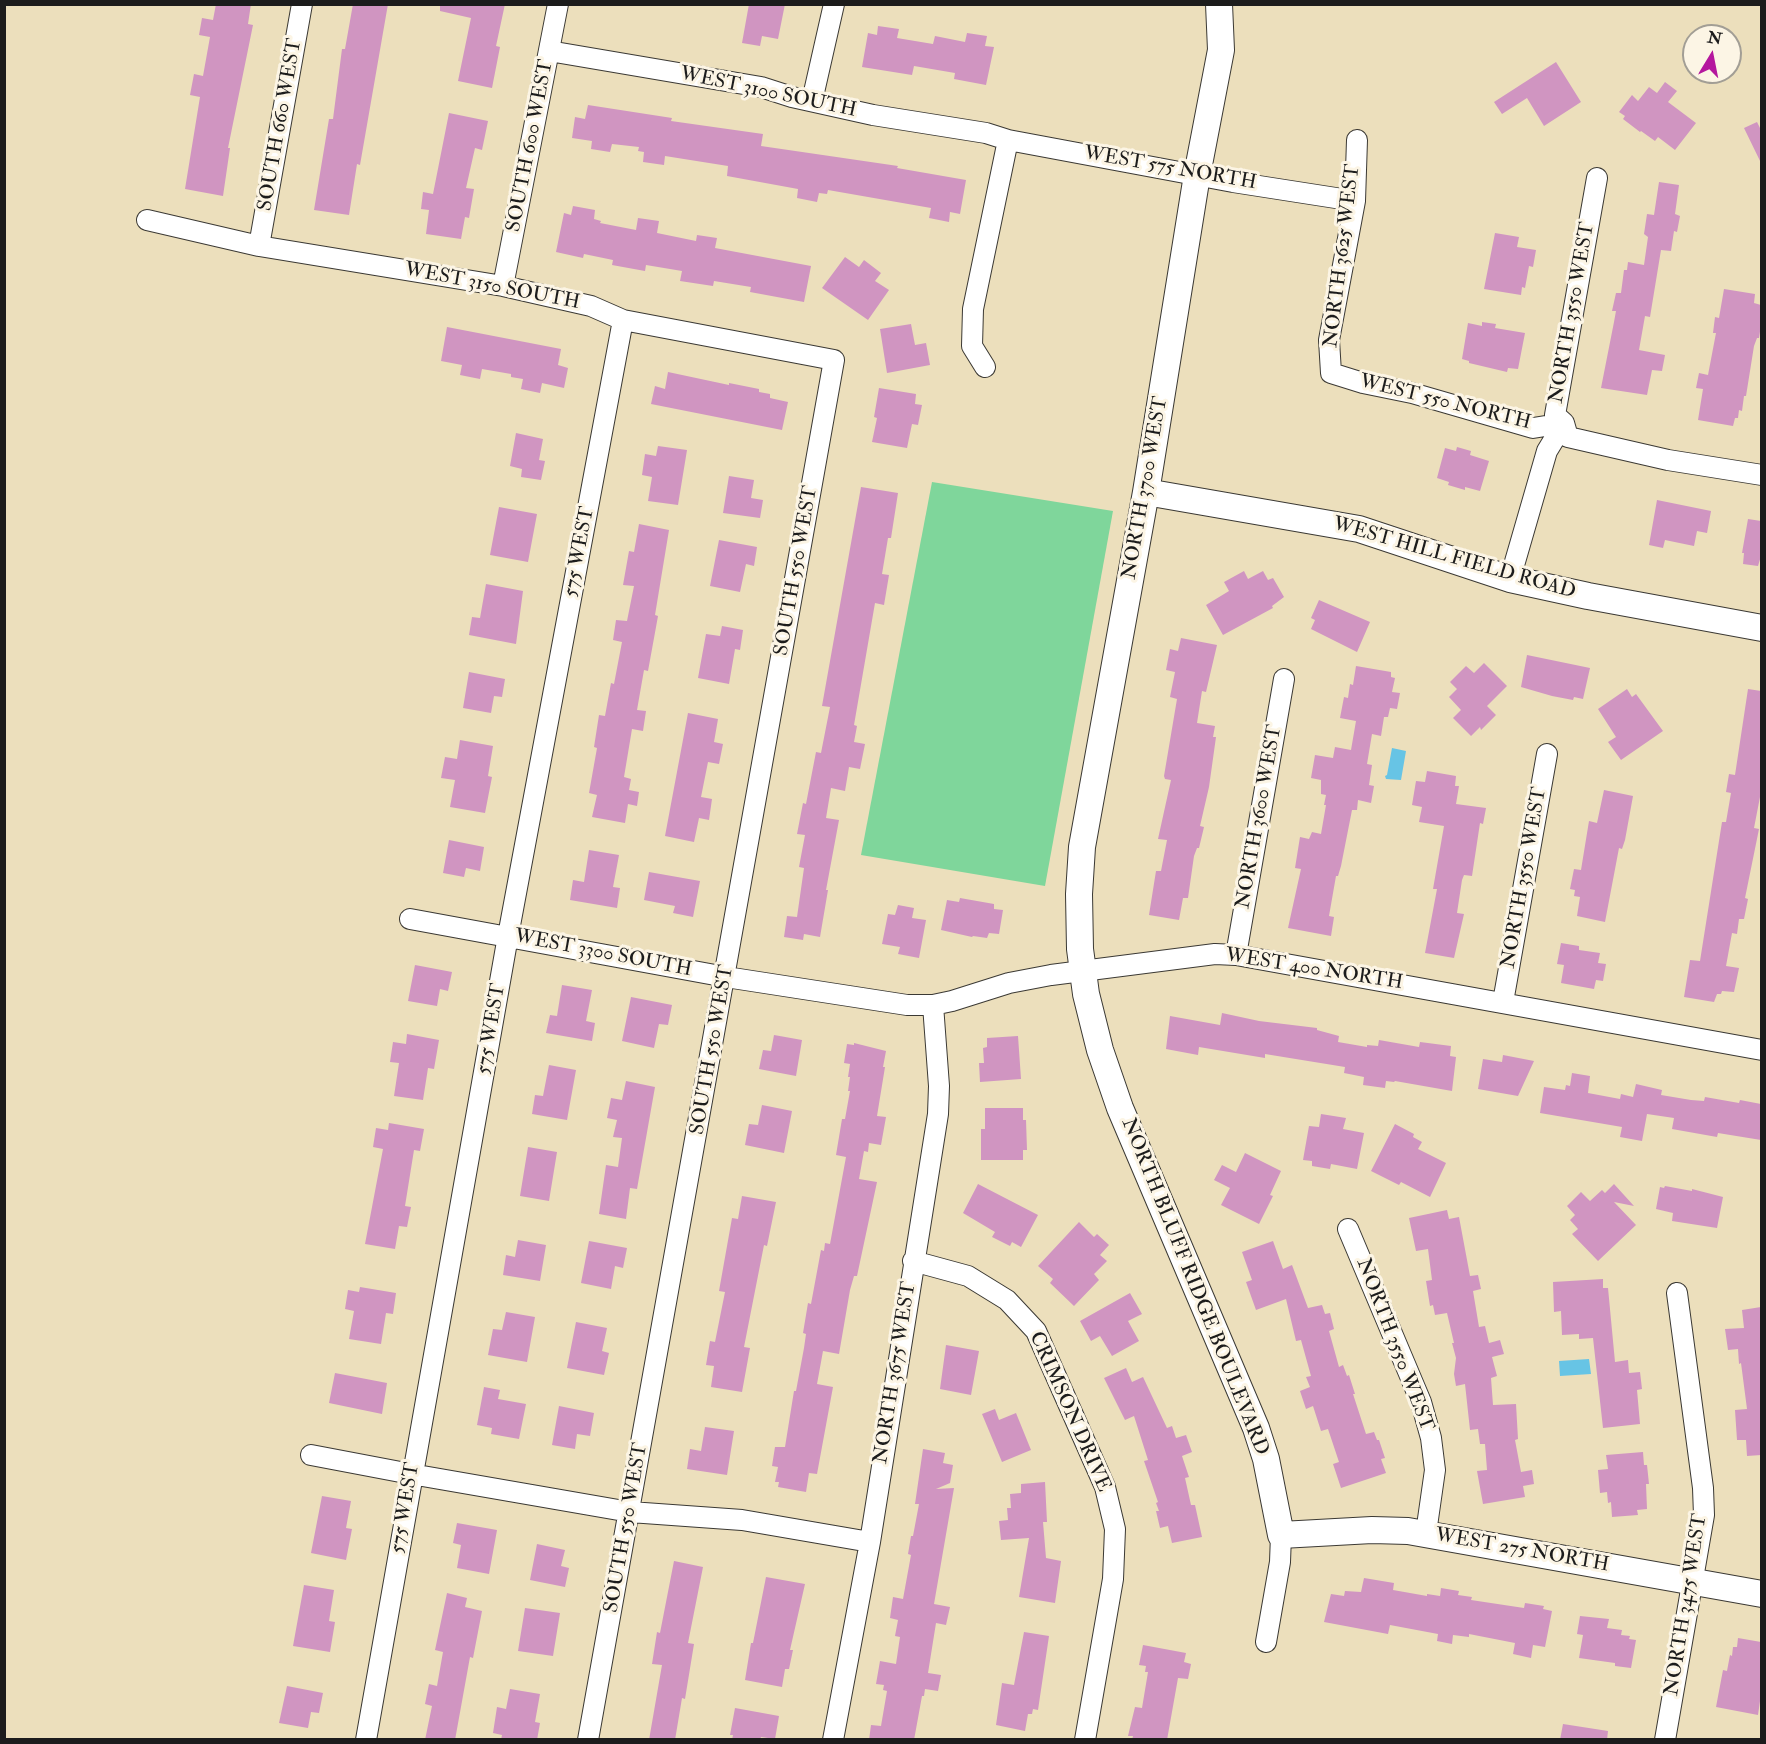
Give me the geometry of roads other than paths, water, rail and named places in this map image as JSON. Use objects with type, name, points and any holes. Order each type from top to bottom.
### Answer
[{"type":"street","name":"SOUTH 660 WEST","points":[[259,246],[302,4]]},
{"type":"street","name":"SOUTH 600 WEST","points":[[503,286],[558,4]]},
{"type":"street","points":[[812,101],[834,4]]},
{"type":"street","name":"NORTH 3700 WEST","points":[[1083,972],[1080,949],[1079,894],[1082,847],[1146,492],[1197,175],[1221,50],[1219,4]]},
{"type":"street","name":"WEST 3100 SOUTH","points":[[549,51],[761,87],[792,97],[873,116],[986,133]]},
{"type":"street","name":"WEST 575 NORTH","points":[[986,133],[1008,140],[1197,175],[1355,201]]},
{"type":"street","points":[[985,367],[972,346],[973,309],[1008,140]]},
{"type":"street","name":"NORTH 3625 WEST","points":[[1331,373],[1329,340],[1355,201],[1357,140]]},
{"type":"street","name":"NORTH 3550 WEST","points":[[1510,579],[1547,451],[1563,423],[1555,415],[1597,178]]},
{"type":"street","name":"WEST 3150 SOUTH","points":[[147,220],[259,246],[503,286],[591,306],[623,320],[834,360]]},
{"type":"street","name":"575 WEST","points":[[366,1740],[411,1474],[508,936],[623,320]]},
{"type":"street","name":"SOUTH 550 WEST","points":[[588,1740],[726,977],[834,360]]},
{"type":"street","name":"WEST 550 NORTH","points":[[1331,373],[1363,383],[1412,393],[1533,428],[1563,423]]},
{"type":"street","points":[[1563,423],[1568,437],[1668,460],[1761,475]]},
{"type":"street","name":"WEST HILL FIELD ROAD","points":[[1146,492],[1359,529],[1510,579],[1761,628]]},
{"type":"street","name":"NORTH 3600 WEST","points":[[1236,955],[1284,679]]},
{"type":"street","name":"NORTH 3550 WEST","points":[[1503,1002],[1547,754]]},
{"type":"street","name":"WEST 3300 SOUTH","points":[[410,919],[726,977],[831,992]]},
{"type":"street","name":"WEST 400 NORTH","points":[[831,992],[907,1005],[933,1005],[1009,983],[1051,975],[1215,954],[1236,955],[1761,1050]]},
{"type":"street","name":"NORTH BLUFF RIDGE BOULEVARD","points":[[1083,972],[1100,1050],[1120,1108],[1256,1428],[1266,1459],[1281,1535],[1280,1562],[1266,1642]]},
{"type":"street","name":"NORTH 3675 WEST","points":[[833,1740],[870,1542],[938,1114],[939,1086],[933,1005]]},
{"type":"street","name":"NORTH 3550 WEST","points":[[1348,1229],[1421,1402],[1431,1438],[1435,1470],[1426,1533]]},
{"type":"street","name":"CRIMSON DRIVE","points":[[913,1261],[968,1276],[1007,1300],[1036,1331],[1105,1487],[1115,1529],[1113,1579],[1085,1740]]},
{"type":"street","name":"NORTH 3475 WEST","points":[[1665,1740],[1704,1515],[1703,1488],[1677,1293]]},
{"type":"street","points":[[311,1455],[630,1512],[742,1520],[870,1542]]},
{"type":"street","name":"WEST 275 NORTH","points":[[1281,1535],[1372,1530],[1426,1533],[1761,1594]]},
{"type":"water","points":[[1392,748],[1406,751],[1401,780],[1386,779],[1385,776]]},
{"type":"water","points":[[1589,1359],[1591,1374],[1560,1376],[1559,1361]]}]
